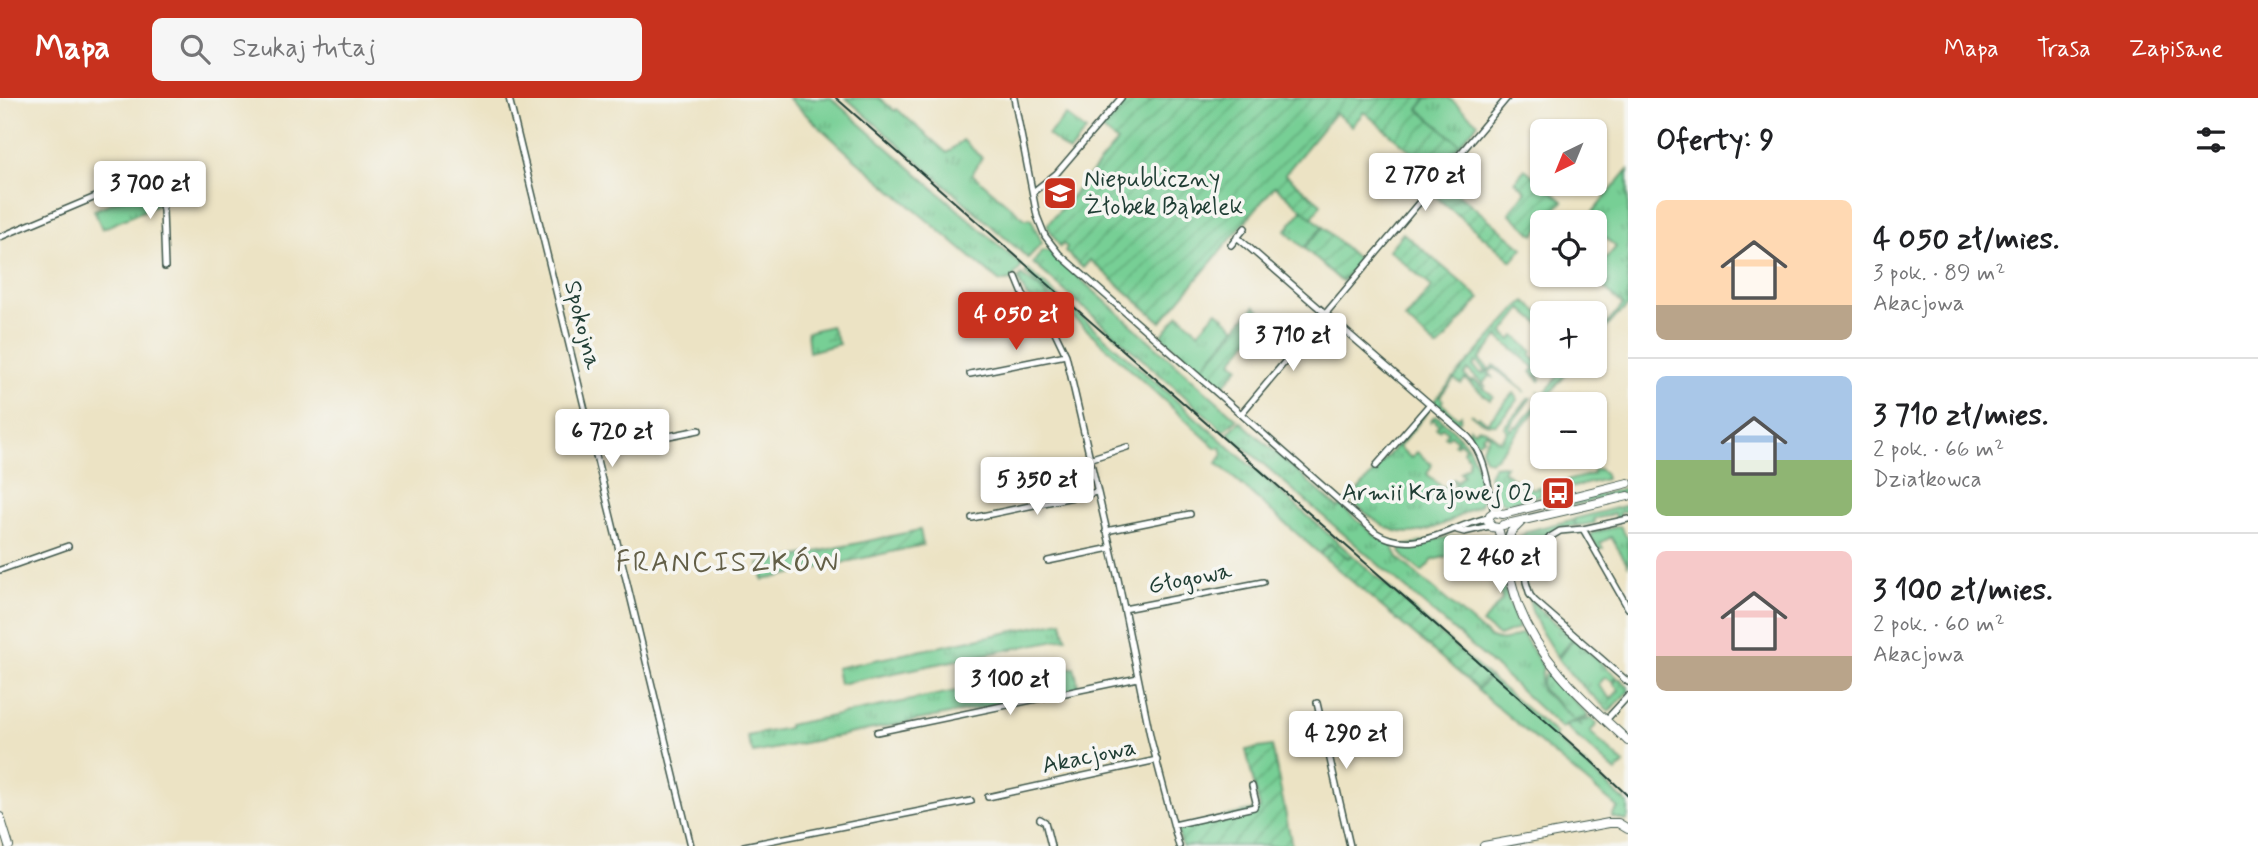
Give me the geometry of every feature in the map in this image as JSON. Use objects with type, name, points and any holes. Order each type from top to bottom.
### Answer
[{"type":"street","name":"Spokojna","points":[[509,98],[691,846]]},
{"type":"street","points":[[1014,98],[1037,216],[1049,242],[1059,254],[1381,536],[1398,542],[1414,542],[1457,530],[1462,526],[1496,520],[1628,483]]},
{"type":"street","points":[[1033,192],[1056,174],[1121,98]]},
{"type":"street","points":[[1241,414],[1507,98]]},
{"type":"street","points":[[0,237],[155,172],[163,210],[165,267]]},
{"type":"street","points":[[1230,245],[1245,228]]},
{"type":"street","points":[[1237,237],[1465,434],[1477,448],[1519,606],[1536,642],[1565,682],[1628,741]]},
{"type":"street","name":"Akacjowa","points":[[1016,276],[1020,290],[1050,325],[1066,355],[1138,678],[1179,846]]},
{"type":"street","points":[[970,374],[1066,355]]},
{"type":"street","points":[[1376,466],[1430,404]]},
{"type":"street","points":[[594,451],[699,430]]},
{"type":"street","points":[[1089,459],[1127,447]]},
{"type":"street","points":[[972,518],[1097,492]]},
{"type":"street","points":[[1496,520],[1521,522],[1628,495]]},
{"type":"street","points":[[1107,531],[1190,514]]},
{"type":"street","points":[[1628,519],[1560,531],[1550,537],[1527,564],[1526,582],[1535,601],[1628,682]]},
{"type":"street","points":[[1504,552],[1511,532],[1521,522]]},
{"type":"street","points":[[1583,529],[1628,608]]},
{"type":"street","points":[[0,570],[68,546]]},
{"type":"street","points":[[1048,561],[1111,548]]},
{"type":"street","name":"Głogowa","points":[[1124,609],[1263,582]]},
{"type":"street","points":[[877,732],[1138,678]]},
{"type":"street","points":[[1606,720],[1628,696]]},
{"type":"street","points":[[1317,703],[1350,846]]},
{"type":"street","name":"Akacjowa","points":[[988,797],[1157,760]]},
{"type":"street","points":[[1174,825],[1254,807],[1256,803],[1252,786]]},
{"type":"street","points":[[744,846],[971,800]]},
{"type":"street","points":[[0,817],[9,846]]},
{"type":"street","points":[[1040,819],[1045,822],[1051,846]]},
{"type":"street","points":[[1484,846],[1609,823],[1618,823],[1628,829]]},
{"type":"green space","points":[[788,98],[831,98],[1022,266],[1011,280],[1000,282],[848,153]]},
{"type":"green space","points":[[846,98],[879,98],[895,111],[897,109],[947,153],[963,140],[982,158],[972,174],[1025,219],[1031,219],[1042,243],[1028,258]]},
{"type":"green space","points":[[1126,98],[1145,98],[1150,102],[1154,98],[1427,98],[1418,109],[1460,144],[1436,172],[1364,112],[1352,126],[1335,113],[1285,174],[1321,204],[1312,218],[1275,186],[1161,322],[1090,260],[1083,268],[1065,251],[1067,247],[1063,244],[1060,247],[1047,225],[1117,142],[1101,128]]},
{"type":"green space","points":[[1427,98],[1449,98],[1478,123],[1460,144],[1418,109]]},
{"type":"green space","points":[[1066,115],[1086,131],[1069,152],[1048,135]]},
{"type":"green space","points":[[1525,169],[1530,173],[1530,196],[1557,196],[1563,201],[1555,210],[1530,210],[1530,231],[1509,213],[1526,191],[1515,181]]},
{"type":"green space","points":[[1628,170],[1628,306],[1607,327],[1623,305],[1603,287],[1607,287],[1607,257],[1616,247],[1607,239],[1607,210],[1595,210]]},
{"type":"green space","points":[[1444,182],[1523,248],[1512,261],[1434,195]]},
{"type":"green space","points":[[153,186],[157,205],[102,229],[94,210]]},
{"type":"green space","points":[[1303,209],[1323,227],[1304,248],[1285,231]]},
{"type":"green space","points":[[1323,227],[1360,261],[1342,282],[1304,248]]},
{"type":"green space","points":[[1403,233],[1480,298],[1438,348],[1405,319],[1432,287],[1389,250]]},
{"type":"green space","points":[[1043,250],[1049,251],[1237,419],[1224,431],[1033,263]]},
{"type":"green space","points":[[1028,270],[1352,555],[1348,558],[1330,544],[1320,554],[1217,463],[1223,454],[1221,447],[1216,448],[1025,273]]},
{"type":"green space","points":[[1021,275],[1050,300],[1040,308],[1026,295],[1018,280]]},
{"type":"green space","points":[[1525,301],[1530,305],[1530,316],[1522,309],[1503,333],[1511,340],[1515,336],[1530,349],[1530,364],[1498,337],[1479,360],[1488,368],[1486,371],[1476,362],[1473,366],[1482,374],[1484,371],[1486,373],[1494,365],[1525,392],[1494,368],[1489,373],[1492,377],[1489,376],[1483,383],[1486,387],[1468,370],[1464,375],[1493,396],[1490,400],[1465,379],[1461,384],[1454,379],[1440,396],[1443,400],[1441,403],[1457,417],[1461,415],[1460,421],[1456,422],[1433,403],[1438,396]]},
{"type":"green space","points":[[1255,306],[1271,320],[1253,342],[1249,340],[1232,361],[1239,367],[1221,389],[1200,370]]},
{"type":"green space","points":[[1217,311],[1236,328],[1200,370],[1161,336],[1179,314],[1198,332]]},
{"type":"green space","points":[[831,326],[839,344],[809,352],[807,332]]},
{"type":"green space","points":[[1557,378],[1563,378],[1551,392],[1545,392]]},
{"type":"green space","points":[[1513,393],[1518,400],[1496,424],[1489,424],[1482,422],[1471,414],[1477,418],[1479,416],[1487,423]]},
{"type":"green space","points":[[1530,398],[1509,427],[1512,430],[1530,412],[1530,417],[1496,458],[1490,461],[1485,459],[1481,449],[1490,435],[1486,432],[1482,436],[1484,438],[1477,443],[1468,433],[1469,427],[1474,431],[1478,428],[1486,430],[1500,441],[1508,431],[1504,427]]},
{"type":"green space","points":[[1428,409],[1399,447],[1411,458],[1417,452],[1432,465],[1427,474],[1442,487],[1450,490],[1456,484],[1452,481],[1458,481],[1463,475],[1460,472],[1468,466],[1469,458],[1463,451],[1465,447],[1459,442],[1454,444],[1457,440],[1451,435],[1447,438],[1445,436],[1448,432],[1442,427],[1439,430],[1436,428],[1439,425],[1433,419],[1430,423],[1433,417],[1437,416],[1470,450],[1478,468],[1483,496],[1479,506],[1433,528],[1407,533],[1396,531],[1385,527],[1350,500]]},
{"type":"green space","points":[[1240,421],[1338,508],[1341,506],[1378,538],[1392,545],[1398,558],[1489,637],[1502,640],[1522,633],[1543,667],[1540,682],[1541,690],[1574,719],[1542,689],[1541,683],[1548,673],[1588,716],[1561,728],[1490,662],[1228,433]]},
{"type":"green space","points":[[1494,466],[1506,466],[1503,470],[1523,487],[1527,484],[1531,489],[1539,487],[1541,495],[1505,504],[1493,496],[1489,475]]},
{"type":"green space","points":[[1593,470],[1604,472],[1606,479],[1562,490],[1560,488],[1544,495],[1542,487],[1593,474]]},
{"type":"green space","points":[[1628,487],[1628,492],[1510,521],[1509,519]]},
{"type":"green space","points":[[1628,505],[1628,511],[1619,513],[1620,518],[1616,519],[1614,514],[1594,519],[1595,523],[1576,526],[1575,523],[1575,526],[1558,529],[1550,534],[1527,561],[1524,580],[1515,548],[1520,537],[1528,531],[1571,520],[1574,522],[1574,519]]},
{"type":"green space","points":[[1620,526],[1628,539],[1628,565],[1611,537],[1600,543],[1603,548],[1599,550],[1590,535]]},
{"type":"green space","points":[[920,530],[923,545],[763,580],[759,564]]},
{"type":"green space","points":[[1484,534],[1494,546],[1507,596],[1519,628],[1499,636],[1482,624],[1502,600],[1491,561],[1477,548],[1433,560],[1422,572],[1400,552],[1404,546],[1443,538]]},
{"type":"green space","points":[[1330,544],[1348,558],[1352,555],[1489,677],[1478,689],[1320,554]]},
{"type":"green space","points":[[1527,592],[1538,608],[1573,638],[1557,657],[1541,631]]},
{"type":"green space","points":[[1062,621],[1066,638],[839,684],[836,668]]},
{"type":"green space","points":[[1574,639],[1617,677],[1613,682],[1605,677],[1598,685],[1611,699],[1619,690],[1613,684],[1617,679],[1621,679],[1628,687],[1628,692],[1609,711],[1558,659]]},
{"type":"green space","points":[[1074,667],[1079,688],[753,753],[747,736],[788,728],[788,725]]},
{"type":"green space","points":[[1489,677],[1556,734],[1554,737],[1628,804],[1628,817],[1625,821],[1612,817],[1618,808],[1477,690]]},
{"type":"green space","points":[[1591,718],[1597,724],[1590,732],[1624,764],[1616,772],[1566,727],[1577,722],[1582,726],[1578,722]]},
{"type":"green space","points":[[1272,746],[1292,846],[1182,846],[1177,827],[1260,809],[1246,750]]},
{"type":"railway","points":[[836,98],[1628,796]]},
{"type":"place","name":"Niepubliczny Żłobek Bąbelek","points":[[1060,193]]},
{"type":"place","name":"Armii Krajowej 02","points":[[1558,493]]},
{"type":"district","name":"FRANCISZKÓW","points":[[728,563]]}]
